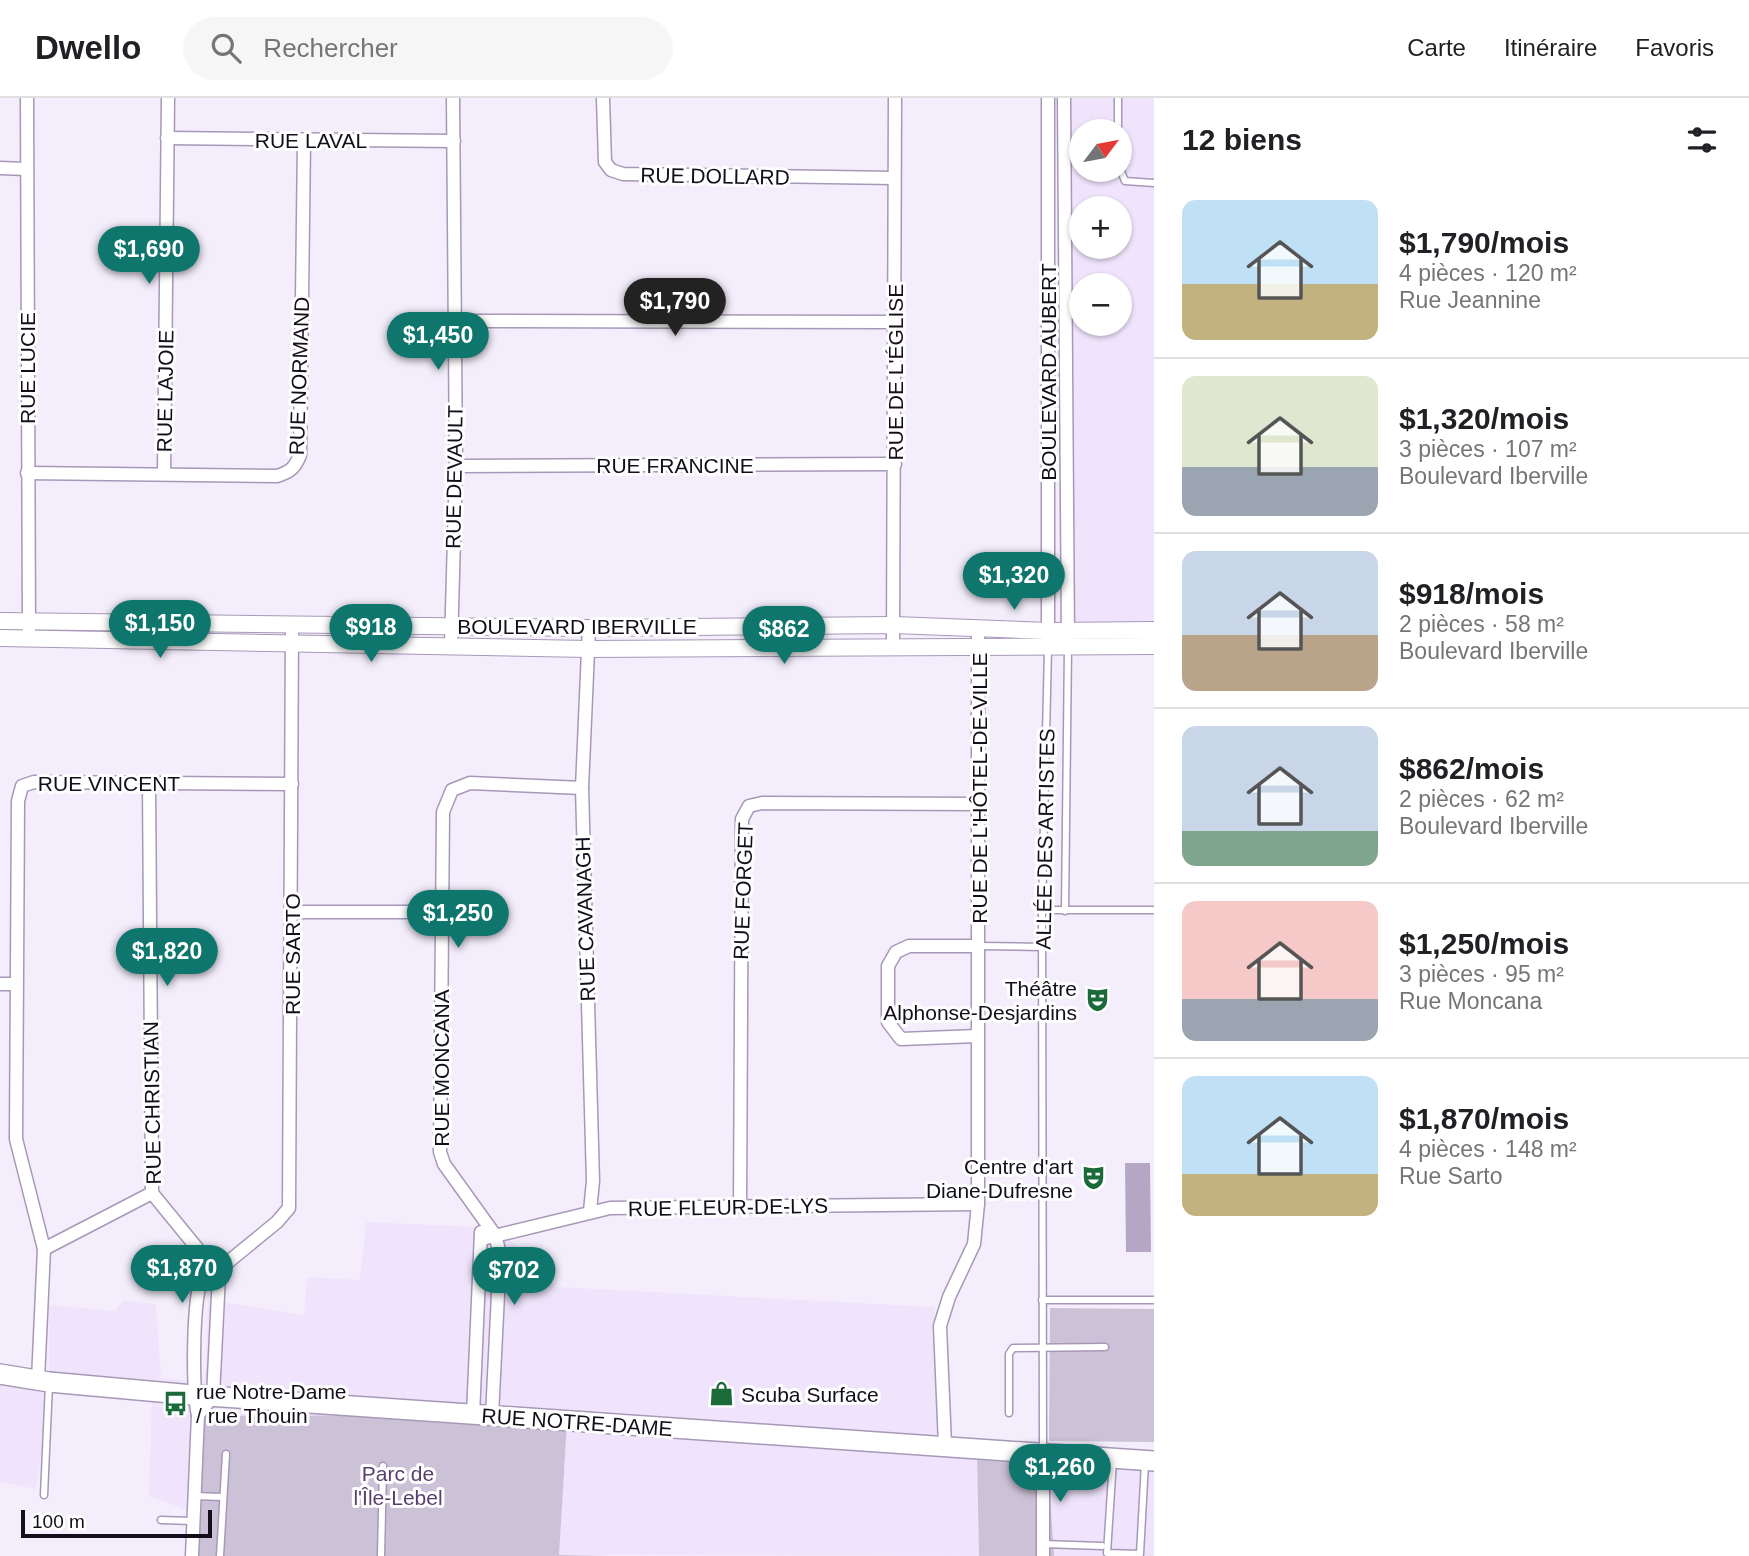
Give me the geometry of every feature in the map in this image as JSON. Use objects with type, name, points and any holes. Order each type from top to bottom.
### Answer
[{"type":"main road","name":"RUE NOTRE-DAME","points":[[0,1374],[44,1381],[203,1396],[1149,1461]]},
{"type":"street","name":"RUE LUCIE","points":[[27,98],[29,638]]},
{"type":"street","name":"RUE LAJOIE","points":[[164,474],[168,98]]},
{"type":"street","name":"RUE DEVAULT","points":[[450,646],[456,466],[453,98]]},
{"type":"street","name":"RUE DOLLARD","points":[[603,98],[605,162],[611,170],[623,174],[894,178]]},
{"type":"street","name":"RUE DE L'ÉGLISE","points":[[893,646],[895,98]]},
{"type":"street","name":"BOULEVARD AUBERT","points":[[1048,98],[1048,639]]},
{"type":"street","name":"BOULEVARD AUBERT","points":[[1064,98],[1068,638]]},
{"type":"street","name":"RUE LAVAL","points":[[167,138],[454,141]]},
{"type":"street","name":"RUE NORMAND","points":[[27,472],[277,475],[289,472],[296,466],[300,454],[304,141]]},
{"type":"street","points":[[0,168],[26,169]]},
{"type":"street","points":[[455,321],[896,322]]},
{"type":"street","name":"RUE FRANCINE","points":[[456,466],[895,464]]},
{"type":"street","name":"BOULEVARD IBERVILLE","points":[[0,621],[589,628],[894,625],[979,638]]},
{"type":"street","name":"RUE SARTO","points":[[215,1270],[277,1222],[289,1208],[292,625]]},
{"type":"street","name":"RUE CAVANAGH","points":[[589,628],[582,788],[593,1181],[590,1211]]},
{"type":"street","name":"BOULEVARD IBERVILLE","points":[[0,638],[292,646],[588,649],[893,646],[979,638],[1068,638],[1154,630]]},
{"type":"street","name":"RUE DE L'HÔTEL-DE-VILLE","points":[[945,1445],[940,1325],[949,1297],[974,1244],[978,1204],[979,638]]},
{"type":"street","name":"BOULEVARD IBERVILLE","points":[[1068,638],[1154,646]]},
{"type":"street","name":"RUE VINCENT","points":[[44,1381],[44,1248],[16,1139],[18,801],[22,786],[34,782],[292,784]]},
{"type":"street","name":"RUE CHRISTIAN","points":[[149,782],[152,1194],[215,1270]]},
{"type":"street","name":"RUE MONCANA","points":[[489,1237],[479,1215],[444,1164],[440,1152],[443,812],[452,790],[470,783],[582,788]]},
{"type":"street","name":"RUE FORGET","points":[[740,1206],[742,819],[749,806],[762,803],[978,804]]},
{"type":"street","points":[[292,912],[441,912]]},
{"type":"street","name":"RUE DE L'HÔTEL-DE-VILLE","points":[[977,1036],[901,1039],[888,1022],[888,966],[896,952],[909,946],[979,946]]},
{"type":"street","points":[[0,984],[16,984]]},
{"type":"street","points":[[44,1248],[152,1194]]},
{"type":"street","name":"RUE FLEUR-DE-LYS","points":[[489,1237],[590,1211],[740,1206],[978,1204]]},
{"type":"street","points":[[483,1415],[500,1254],[489,1237]]},
{"type":"street","points":[[483,1415],[489,1237]]},
{"type":"street","points":[[192,1556],[192,1496],[198,1415],[203,1396],[215,1270]]},
{"type":"street","points":[[198,1415],[203,1396],[200,1282],[215,1270]]},
{"type":"street","points":[[1043,1453],[1043,1550]]},
{"type":"lane","points":[[1118,98],[1118,119]]},
{"type":"lane","points":[[1132,181],[1154,183]]},
{"type":"lane","points":[[1065,911],[1068,638]]},
{"type":"lane","name":"ALLÉE DES ARTISTES","points":[[1043,1453],[1042,910],[1048,639]]},
{"type":"lane","points":[[1042,910],[1154,910]]},
{"type":"lane","points":[[979,946],[1042,947]]},
{"type":"lane","points":[[1042,1300],[1154,1300]]},
{"type":"lane","points":[[1009,1413],[1011,1350],[1015,1347],[1105,1347]]},
{"type":"lane","points":[[44,1381],[44,1494]]},
{"type":"lane","points":[[220,1556],[226,1454]]},
{"type":"lane","points":[[1113,1458],[1107,1553],[1140,1554],[1149,1461]]},
{"type":"lane","points":[[381,1556],[383,1466]]},
{"type":"lane","points":[[192,1496],[223,1497]]},
{"type":"lane","points":[[161,1521],[193,1521]]},
{"type":"lane","points":[[1043,1550],[1102,1546]]},
{"type":"shaded area","points":[[1065,98],[1154,98],[1154,630],[1068,630]]},
{"type":"shaded area","points":[[1125,1163],[1150,1163],[1151,1252],[1126,1252]]},
{"type":"shaded area","points":[[366,1222],[498,1228],[557,1287],[934,1307],[951,1434],[977,1455],[979,1556],[559,1555],[567,1424],[190,1511],[149,1496],[152,1396],[53,1388],[36,1489],[0,1482],[0,1374],[49,1382],[49,1305],[115,1311],[123,1301],[156,1304],[161,1378],[205,1382],[208,1300],[304,1315],[307,1277],[360,1280]]},
{"type":"shaded area","points":[[1154,1460],[1154,1556],[1054,1556],[1048,1461]]},
{"type":"green space","points":[[1050,1308],[1154,1309],[1154,1442],[1049,1441]]},
{"type":"green space","name":"Parc de l'Île-Lebel","points":[[473,1415],[567,1423],[559,1555],[608,1556],[189,1556],[194,1416]]},
{"type":"green space","points":[[977,1455],[1048,1461],[1054,1556],[979,1556]]},
{"type":"place","name":"Théâtre Alphonse-Desjardins","points":[[1097,1000]]},
{"type":"place","name":"Centre d'art Diane-Dufresne","points":[[1093,1178]]},
{"type":"place","name":"Scuba Surface","points":[[721,1394]]},
{"type":"place","name":"rue Notre-Dame / rue Thouin","points":[[176,1403]]}]
